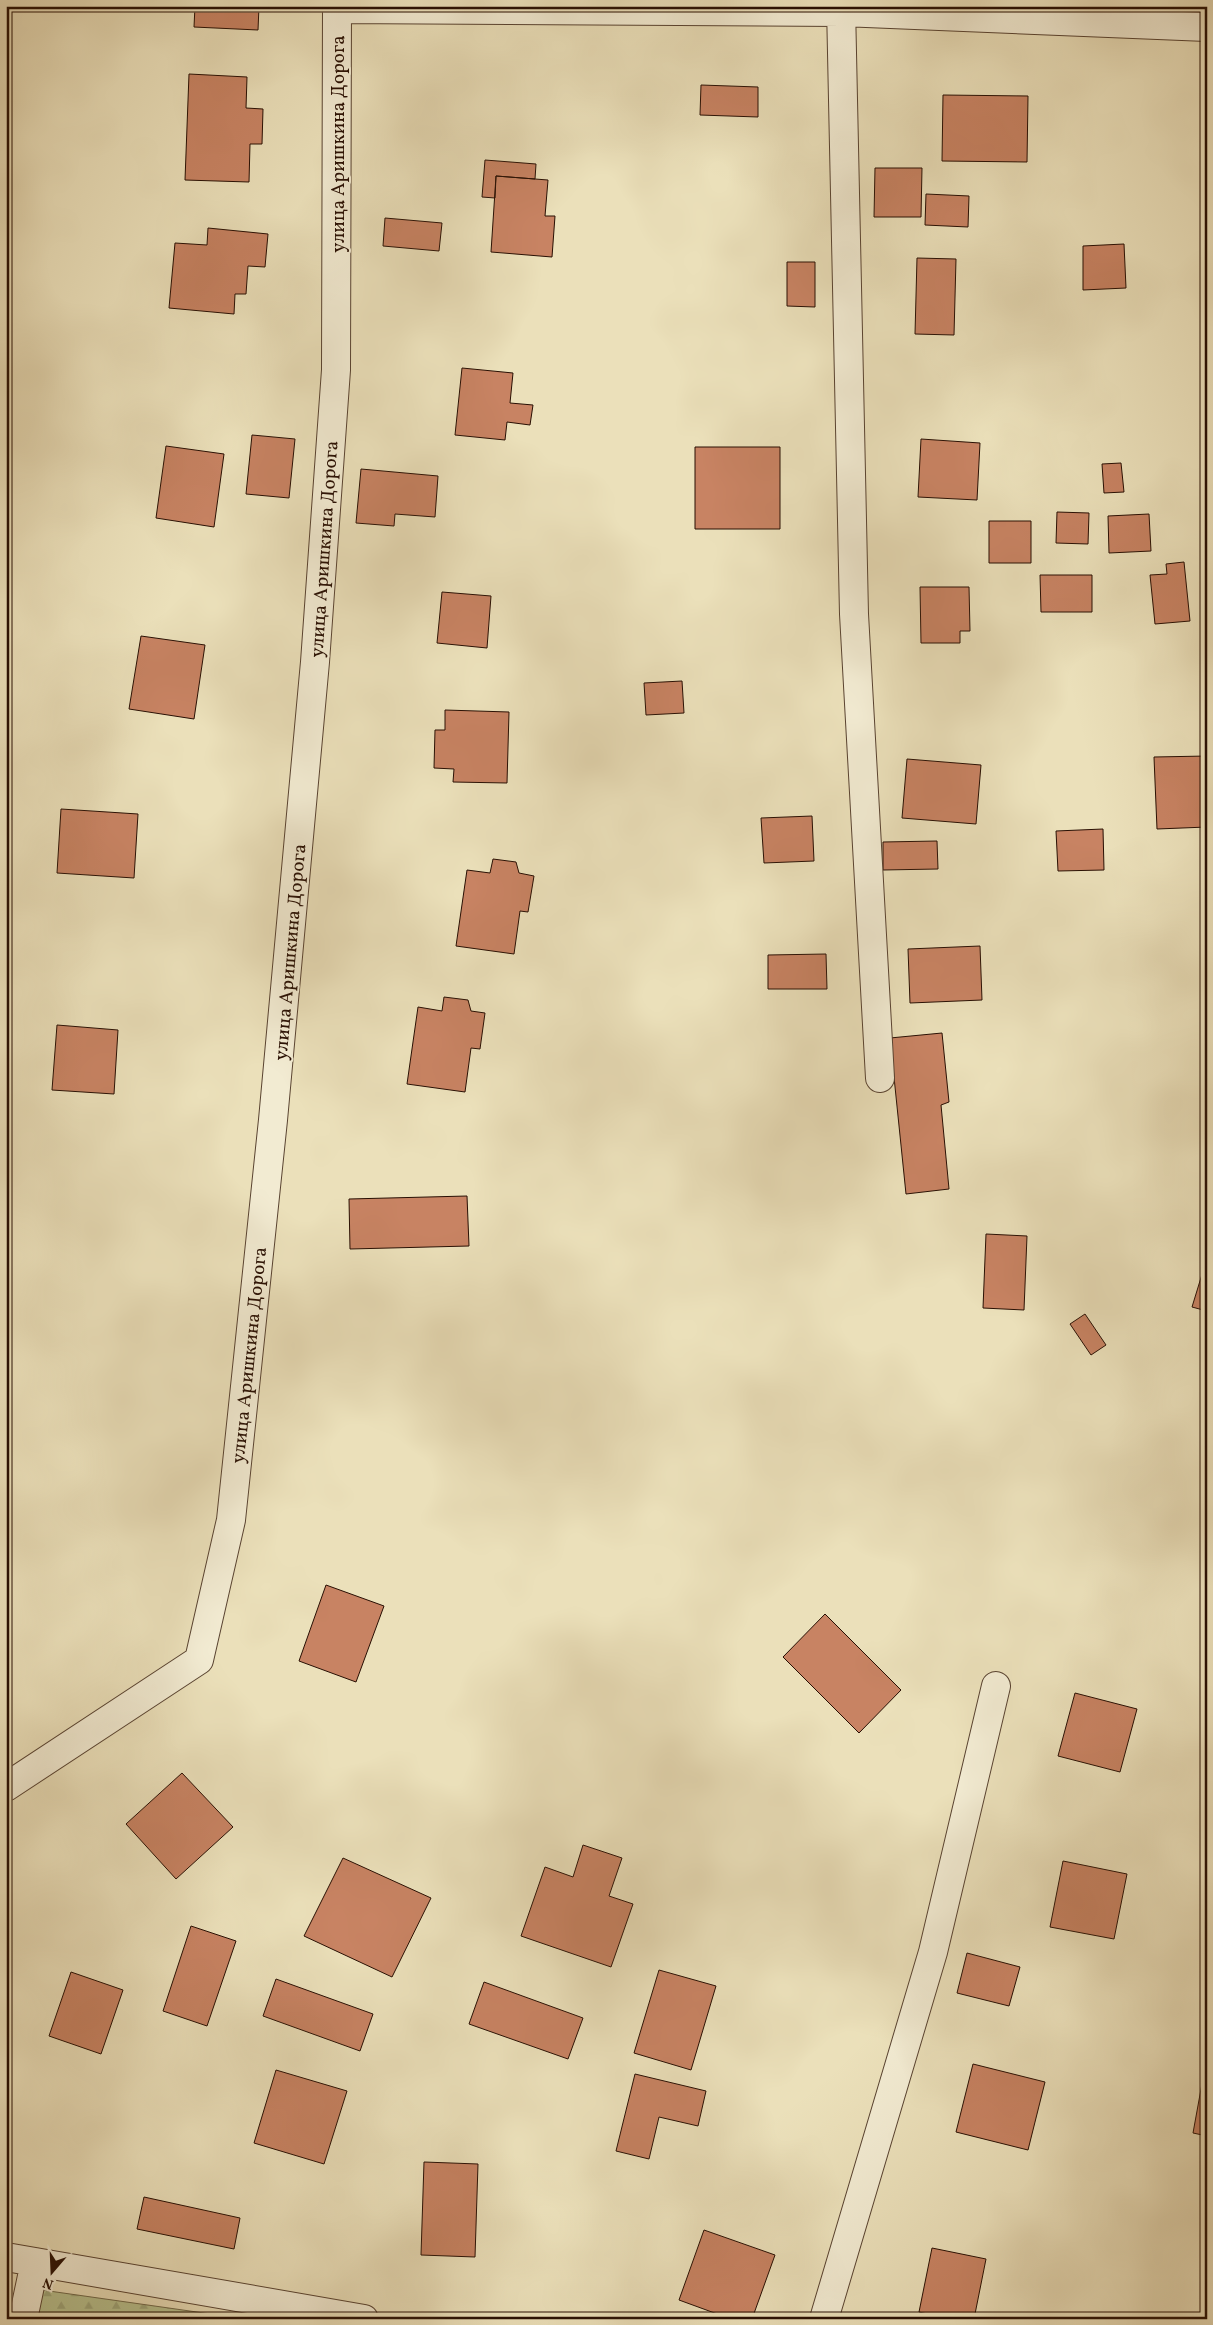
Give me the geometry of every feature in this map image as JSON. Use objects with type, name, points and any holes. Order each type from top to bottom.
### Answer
[{"type":"street","points":[[337,8],[841,9],[1207,27]]},
{"type":"street","name":"улица Аришкина Дорога","points":[[6,1786],[199,1660],[231,1520],[275,1100],[315,662],[335,380],[337,8]]},
{"type":"street","points":[[841,9],[854,614],[880,1078]]},
{"type":"street","points":[[824,2319],[933,1952],[996,1686]]},
{"type":"street","points":[[6,2257],[364,2319]]},
{"type":"street","points":[[23,2319],[35,2262]]},
{"type":"green space","points":[[42,2290],[246,2319],[34,2319]]},
{"type":"building","points":[[195,6],[259,6],[258,30],[194,27]]},
{"type":"building","points":[[189,74],[247,77],[246,108],[263,109],[262,144],[250,144],[249,182],[185,180]]},
{"type":"building","points":[[701,85],[758,87],[758,117],[700,115]]},
{"type":"building","points":[[943,95],[1028,96],[1027,162],[942,161]]},
{"type":"building","points":[[485,160],[536,164],[535,179],[496,176],[495,198],[482,197]]},
{"type":"building","points":[[875,168],[922,168],[921,217],[874,217]]},
{"type":"building","points":[[496,176],[548,180],[545,216],[555,216],[552,257],[491,252]]},
{"type":"building","points":[[926,194],[969,196],[968,227],[925,225]]},
{"type":"building","points":[[385,218],[442,223],[439,251],[383,246]]},
{"type":"building","points":[[208,228],[268,234],[265,267],[248,266],[246,294],[235,294],[234,314],[169,308],[175,243],[207,245]]},
{"type":"building","points":[[1124,244],[1126,288],[1083,290],[1083,246]]},
{"type":"building","points":[[917,258],[956,259],[954,335],[915,334]]},
{"type":"building","points":[[787,262],[815,262],[815,307],[787,306]]},
{"type":"building","points":[[462,368],[513,373],[510,403],[533,405],[530,425],[507,422],[505,440],[455,435]]},
{"type":"building","points":[[252,435],[295,439],[289,498],[246,494]]},
{"type":"building","points":[[921,439],[980,443],[977,500],[918,497]]},
{"type":"building","points":[[166,446],[224,454],[214,527],[156,518]]},
{"type":"building","points":[[695,447],[780,447],[780,529],[695,529]]},
{"type":"building","points":[[1121,463],[1124,492],[1104,493],[1102,464]]},
{"type":"building","points":[[361,469],[438,476],[435,517],[395,514],[394,526],[356,523]]},
{"type":"building","points":[[1057,512],[1089,513],[1088,544],[1056,543]]},
{"type":"building","points":[[1149,514],[1151,551],[1109,553],[1108,516]]},
{"type":"building","points":[[989,521],[1031,521],[1031,563],[989,563]]},
{"type":"building","points":[[1184,562],[1190,621],[1155,624],[1150,575],[1167,574],[1166,564]]},
{"type":"building","points":[[1040,575],[1092,575],[1092,612],[1041,612]]},
{"type":"building","points":[[920,587],[969,587],[970,631],[960,631],[960,643],[921,643]]},
{"type":"building","points":[[442,592],[491,596],[487,648],[437,643]]},
{"type":"building","points":[[141,636],[205,645],[194,719],[129,709]]},
{"type":"building","points":[[682,681],[684,713],[646,715],[644,683]]},
{"type":"building","points":[[445,710],[509,712],[507,783],[453,782],[454,769],[434,768],[435,730],[445,730]]},
{"type":"building","points":[[1207,756],[1207,827],[1157,829],[1154,757]]},
{"type":"building","points":[[907,759],[981,765],[976,824],[902,818]]},
{"type":"building","points":[[61,809],[138,814],[134,878],[57,873]]},
{"type":"building","points":[[812,816],[814,861],[764,863],[761,818]]},
{"type":"building","points":[[1103,829],[1104,870],[1058,871],[1056,831]]},
{"type":"building","points":[[937,841],[938,869],[883,870],[883,842]]},
{"type":"building","points":[[493,859],[516,862],[519,873],[534,876],[528,912],[520,911],[514,954],[456,946],[467,870],[490,873]]},
{"type":"building","points":[[980,946],[982,1000],[910,1003],[908,949]]},
{"type":"building","points":[[826,954],[827,989],[768,989],[768,955]]},
{"type":"building","points":[[444,997],[468,1000],[471,1011],[485,1013],[480,1049],[471,1048],[465,1092],[407,1084],[418,1007],[442,1011]]},
{"type":"building","points":[[57,1025],[118,1030],[114,1094],[52,1090]]},
{"type":"building","points":[[942,1033],[949,1102],[941,1105],[949,1189],[906,1194],[890,1038]]},
{"type":"building","points":[[467,1196],[469,1246],[350,1249],[349,1199]]},
{"type":"building","points":[[986,1234],[1027,1236],[1024,1310],[983,1308]]},
{"type":"building","points":[[1207,1258],[1207,1311],[1192,1307]]},
{"type":"building","points":[[1085,1314],[1106,1345],[1091,1355],[1070,1324]]},
{"type":"building","points":[[326,1585],[384,1606],[356,1682],[299,1661]]},
{"type":"building","points":[[825,1614],[901,1690],[859,1733],[783,1657]]},
{"type":"building","points":[[1075,1693],[1137,1709],[1120,1772],[1058,1756]]},
{"type":"building","points":[[182,1773],[233,1827],[176,1879],[126,1824]]},
{"type":"building","points":[[583,1845],[622,1858],[609,1896],[633,1904],[611,1967],[521,1936],[545,1867],[573,1877]]},
{"type":"building","points":[[343,1858],[431,1898],[392,1977],[304,1936]]},
{"type":"building","points":[[1063,1861],[1127,1874],[1114,1939],[1050,1927]]},
{"type":"building","points":[[191,1926],[236,1941],[207,2026],[163,2011]]},
{"type":"building","points":[[967,1953],[1020,1967],[1009,2006],[957,1993]]},
{"type":"building","points":[[659,1970],[716,1986],[691,2070],[634,2053]]},
{"type":"building","points":[[71,1972],[123,1990],[101,2054],[49,2036]]},
{"type":"building","points":[[276,1979],[373,2014],[360,2051],[263,2016]]},
{"type":"building","points":[[484,1982],[583,2018],[568,2059],[469,2024]]},
{"type":"building","points":[[973,2064],[1045,2082],[1028,2150],[956,2132]]},
{"type":"building","points":[[276,2070],[347,2091],[324,2164],[254,2143]]},
{"type":"building","points":[[635,2074],[706,2091],[698,2126],[659,2117],[649,2159],[616,2151]]},
{"type":"building","points":[[1203,2078],[1207,2079],[1207,2136],[1193,2133]]},
{"type":"building","points":[[424,2162],[478,2164],[475,2257],[421,2255]]},
{"type":"building","points":[[144,2197],[240,2218],[234,2249],[137,2229]]},
{"type":"building","points":[[704,2230],[775,2255],[752,2319],[731,2319],[679,2300]]},
{"type":"building","points":[[932,2248],[986,2259],[974,2319],[948,2319],[919,2312]]}]
